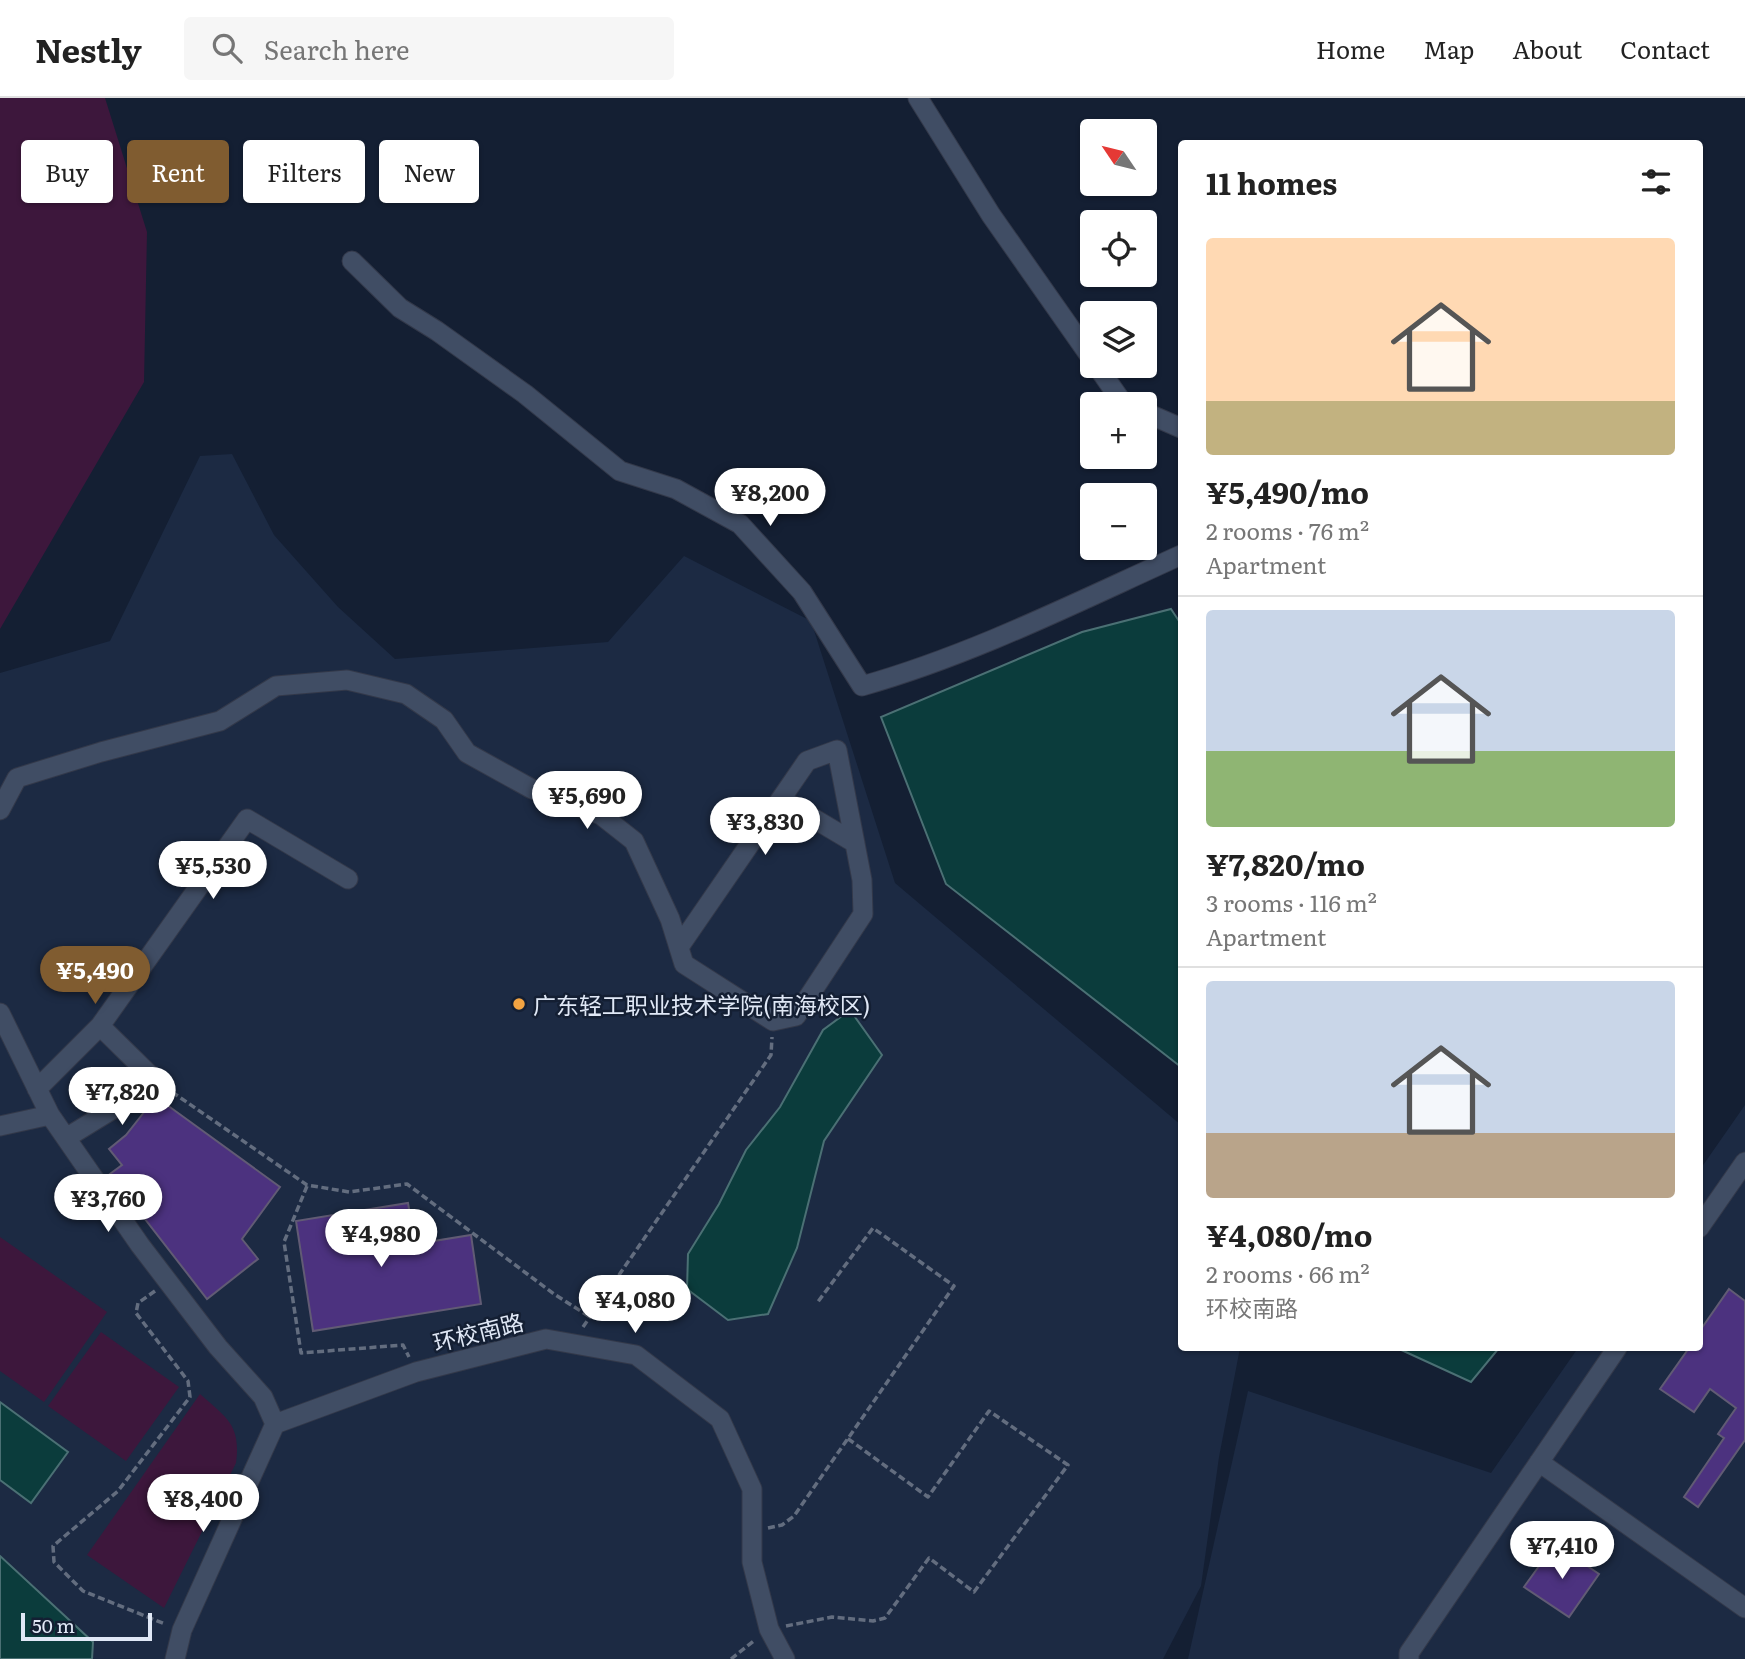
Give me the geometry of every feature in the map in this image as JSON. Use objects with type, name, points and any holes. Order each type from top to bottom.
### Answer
[{"type":"street","points":[[918,98],[991,215],[1080,342]]},
{"type":"street","points":[[352,261],[400,308],[525,394],[620,471],[676,489],[740,524],[802,592],[862,686],[902,674],[1022,626],[1178,556]]},
{"type":"street","points":[[1157,418],[1178,427]]},
{"type":"street","points":[[0,810],[17,778],[100,752],[220,721],[276,685],[346,680],[406,694],[444,720],[467,753],[532,789],[601,815],[634,841],[670,919],[684,964],[773,1021],[796,1016],[863,914],[862,880],[837,750],[807,761],[679,947]]},
{"type":"street","points":[[781,799],[855,843]]},
{"type":"street","points":[[37,1089],[100,1026],[247,819],[348,880]]},
{"type":"street","points":[[0,1013],[50,1115],[168,1281],[218,1347],[263,1397],[275,1424],[182,1630],[175,1659]]},
{"type":"street","points":[[66,1138],[157,1082],[100,1026]]},
{"type":"street","points":[[0,1126],[50,1115]]},
{"type":"street","points":[[1703,1222],[1745,1162]]},
{"type":"street","name":"环校南路","points":[[275,1424],[416,1372],[546,1339],[636,1355],[720,1419],[752,1489],[752,1562],[769,1629],[785,1659]]},
{"type":"street","points":[[1412,1657],[1615,1351]]},
{"type":"street","points":[[1539,1462],[1745,1608]]},
{"type":"path","points":[[571,1343],[771,1055],[773,1021]]},
{"type":"path","points":[[157,1082],[307,1185],[349,1192],[407,1184],[554,1294],[590,1317]]},
{"type":"path","points":[[307,1185],[284,1242],[301,1353],[403,1345],[416,1372]]},
{"type":"path","points":[[752,1531],[782,1525],[794,1516],[954,1286],[873,1228],[817,1303]]},
{"type":"path","points":[[168,1281],[138,1303],[136,1312],[188,1381],[190,1397],[118,1492],[53,1546],[54,1562],[83,1591],[182,1630]]},
{"type":"path","points":[[731,1659],[769,1629],[832,1617],[873,1621],[885,1618],[929,1558],[974,1592],[1068,1465],[989,1411],[928,1497],[847,1438]]},
{"type":"shaded area","points":[[0,98],[105,98],[127,168],[127,203],[138,203],[147,232],[144,382],[0,629]]},
{"type":"shaded area","name":"广东轻工职业技术学院(南海校区)","points":[[232,454],[274,535],[338,607],[395,659],[608,642],[684,556],[811,621],[895,883],[1178,1122],[1178,1351],[1239,1351],[1219,1457],[1201,1586],[1163,1659],[0,1659],[0,673],[110,641],[200,456]]},
{"type":"shaded area","points":[[1171,609],[1178,620],[1178,1065],[946,884],[881,717],[1082,632]]},
{"type":"shaded area","points":[[850,1010],[882,1055],[824,1141],[797,1248],[768,1314],[728,1320],[687,1289],[688,1254],[719,1204],[746,1150],[780,1107],[823,1030]]},
{"type":"shaded area","points":[[1745,1105],[1745,1659],[1188,1659],[1248,1391],[1491,1473],[1576,1351],[1703,1351],[1703,1165]]},
{"type":"shaded area","points":[[0,1237],[107,1312],[44,1402],[0,1371]]},
{"type":"shaded area","points":[[101,1332],[179,1387],[126,1461],[48,1406]]},
{"type":"shaded area","points":[[1404,1351],[1497,1351],[1471,1382]]},
{"type":"shaded area","points":[[200,1394],[230,1423],[236,1440],[236,1463],[164,1608],[87,1555]]},
{"type":"shaded area","points":[[0,1402],[68,1452],[31,1503],[0,1480]]},
{"type":"shaded area","points":[[0,1556],[93,1642],[92,1659],[0,1659]]},
{"type":"building","points":[[156,1097],[280,1187],[242,1239],[258,1259],[207,1299],[110,1174],[122,1165],[109,1149],[126,1135]]},
{"type":"building","points":[[408,1203],[415,1244],[471,1235],[481,1304],[313,1331],[296,1221]]},
{"type":"building","points":[[1729,1289],[1745,1301],[1745,1440],[1698,1507],[1684,1497],[1724,1438],[1718,1434],[1736,1408],[1710,1389],[1694,1412],[1660,1389],[1687,1351],[1703,1351],[1703,1326]]},
{"type":"building","points":[[1555,1544],[1599,1574],[1569,1617],[1524,1587]]},
{"type":"place","name":"广东轻工职业技术学院(南海校区)","points":[[519,1004]]}]
